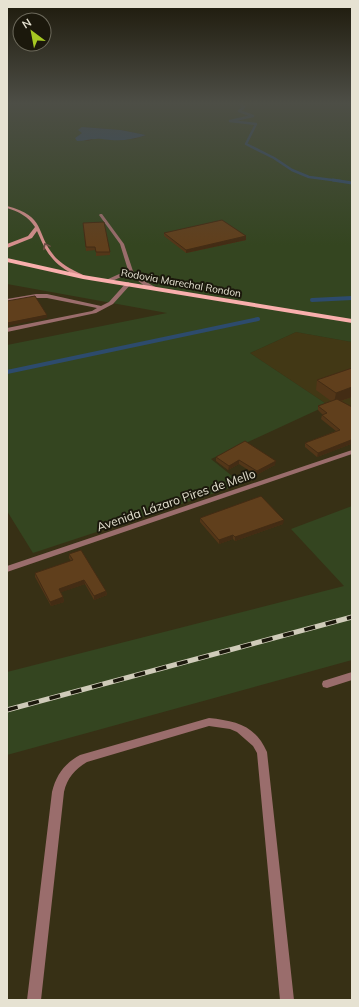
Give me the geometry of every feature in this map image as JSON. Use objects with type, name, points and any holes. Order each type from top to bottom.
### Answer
[{"type":"main road","points":[[7,207],[32,217],[52,256],[83,277]]},
{"type":"main road","points":[[7,246],[30,237],[37,227]]},
{"type":"main road","name":"Rodovia Marechal Rondon","points":[[7,260],[83,277],[352,321]]},
{"type":"main road","points":[[7,264],[70,274]]},
{"type":"street","points":[[7,330],[77,317],[103,308],[111,303],[128,284]]},
{"type":"street","points":[[7,301],[36,296],[47,296],[103,308]]},
{"type":"street","name":"Avenida Lázaro Pires de Mello","points":[[7,569],[352,452]]},
{"type":"street","points":[[327,684],[352,676]]},
{"type":"street","points":[[34,1000],[58,792],[60,782],[65,773],[76,762],[84,758],[209,722],[231,725],[241,729],[257,743],[262,752],[287,1000]]},
{"type":"lane","points":[[101,215],[122,244],[131,271],[139,280],[155,289]]},
{"type":"lane","points":[[108,281],[131,271]]},
{"type":"shaded area","points":[[296,332],[352,342],[352,419],[328,405],[250,353]]},
{"type":"green space","points":[[7,151],[352,151],[352,342],[296,332],[250,353],[328,405],[211,459],[242,484],[33,553],[7,511],[7,345],[167,313],[7,284]]},
{"type":"green space","points":[[352,506],[352,660],[7,755],[7,672],[344,586],[291,529]]},
{"type":"building","points":[[222,220],[246,236],[186,250],[164,233]]},
{"type":"building","points":[[104,222],[110,252],[96,252],[95,247],[86,247],[83,223]]},
{"type":"building","points":[[35,296],[47,315],[7,323],[7,301]]},
{"type":"building","points":[[352,368],[352,387],[336,393],[317,380]]},
{"type":"building","points":[[337,399],[352,407],[352,441],[351,440],[318,453],[305,443],[340,430],[322,415],[327,413],[318,406]]},
{"type":"building","points":[[245,441],[276,461],[257,471],[239,460],[229,466],[216,457]]},
{"type":"building","points":[[261,496],[284,520],[235,537],[233,535],[219,540],[200,518]]},
{"type":"building","points":[[81,550],[106,591],[94,596],[84,580],[59,589],[63,597],[50,602],[35,573],[73,560],[69,554]]},
{"type":"waterway","points":[[260,151],[292,170],[309,177],[336,181]]},
{"type":"waterway","points":[[336,181],[352,183]]},
{"type":"waterway","points":[[312,300],[352,298]]},
{"type":"waterway","points":[[7,372],[258,319]]},
{"type":"railway","points":[[7,710],[352,617]]}]
